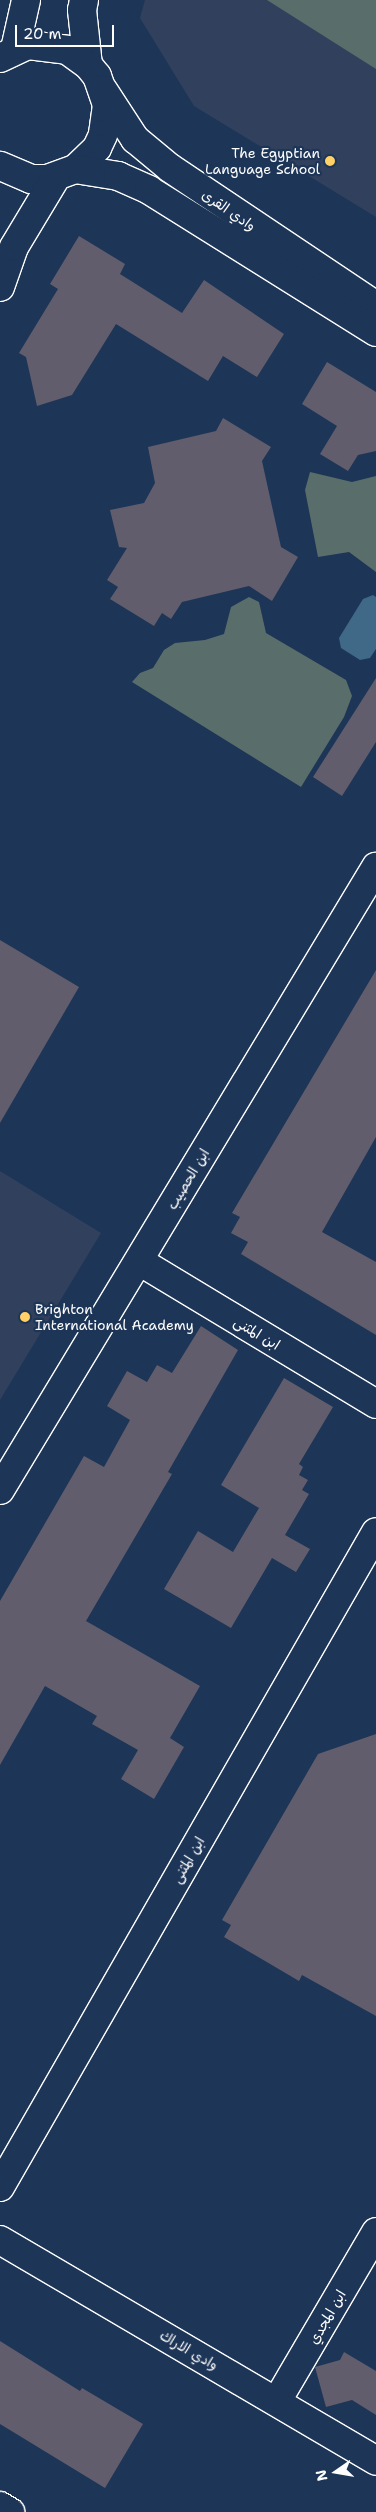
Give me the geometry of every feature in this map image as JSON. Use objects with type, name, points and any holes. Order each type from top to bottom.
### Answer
[{"type":"street","points":[[5,54],[26,0]]},
{"type":"street","points":[[84,0],[82,10],[88,65]]},
{"type":"street","points":[[5,54],[41,44],[54,46],[72,53],[88,65]]},
{"type":"street","name":"وادي القرى","points":[[88,65],[135,138],[170,168],[376,306]]},
{"type":"street","points":[[0,287],[14,247],[65,173],[92,154],[103,135],[107,105],[103,90]]},
{"type":"street","name":"وادي القرى","points":[[0,166],[31,178],[65,173],[118,176],[149,190],[376,332]]},
{"type":"street","name":"ابن الحصيب","points":[[0,1490],[376,867]]},
{"type":"street","name":"ابن المثنى","points":[[139,1261],[376,1404]]},
{"type":"street","name":"ابن المثنى","points":[[0,2187],[376,1532]]},
{"type":"street","name":"ابن المجدي","points":[[277,2401],[376,2232]]},
{"type":"street","name":"وادي الاراك","points":[[0,2240],[277,2401],[376,2461]]},
{"type":"street","points":[[0,2506],[10,2512]]},
{"type":"shaded area","name":"The Egyptian Language School","points":[[145,0],[376,0],[376,217],[194,106],[140,18]]},
{"type":"shaded area","points":[[373,595],[376,597],[376,649],[370,658],[360,660],[341,648],[339,638],[363,599]]},
{"type":"shaded area","name":"Brighton International Academy","points":[[0,1171],[101,1233],[0,1400]]},
{"type":"green space","points":[[267,0],[376,0],[376,69]]},
{"type":"green space","points":[[310,472],[352,482],[376,476],[376,572],[349,552],[318,557],[305,490]]},
{"type":"green space","points":[[249,597],[259,602],[266,633],[346,680],[352,696],[344,717],[301,787],[132,682],[140,673],[153,668],[164,650],[175,643],[205,640],[224,634],[231,607]]},
{"type":"building","points":[[79,236],[125,264],[120,274],[182,313],[204,280],[284,334],[257,377],[223,356],[208,381],[116,324],[72,395],[37,406],[26,357],[19,353],[58,289],[50,284]]},
{"type":"building","points":[[327,362],[376,392],[376,451],[358,455],[348,471],[320,454],[337,426],[302,404]]},
{"type":"building","points":[[223,418],[271,447],[262,461],[281,547],[298,557],[272,601],[249,586],[182,602],[171,619],[162,613],[154,626],[110,599],[118,587],[107,580],[127,548],[119,547],[110,510],[144,503],[155,483],[148,447],[216,431]]},
{"type":"building","points":[[376,678],[376,742],[342,796],[313,777]]},
{"type":"building","points":[[0,940],[79,987],[0,1123]]},
{"type":"building","points":[[376,970],[376,1137],[322,1232],[376,1262],[376,1335],[241,1254],[248,1242],[231,1233],[240,1217],[232,1213]]},
{"type":"building","points":[[201,1326],[238,1350],[168,1472],[172,1474],[86,1621],[200,1686],[170,1738],[184,1747],[154,1799],[121,1779],[138,1750],[92,1724],[97,1716],[45,1686],[0,1765],[0,1601],[84,1456],[104,1467],[130,1420],[107,1406],[127,1371],[147,1382],[157,1365],[172,1373]]},
{"type":"building","points":[[284,1378],[333,1407],[299,1464],[303,1467],[299,1475],[308,1480],[302,1490],[309,1494],[285,1535],[310,1549],[296,1572],[272,1558],[231,1628],[164,1589],[198,1531],[233,1552],[259,1508],[221,1485]]},
{"type":"building","points":[[376,1734],[376,2016],[302,1975],[299,1981],[224,1937],[231,1925],[222,1920],[318,1754]]},
{"type":"building","points":[[0,2341],[80,2391],[82,2388],[143,2424],[105,2488],[0,2424]]},
{"type":"building","points":[[344,2352],[376,2371],[376,2415],[352,2400],[326,2407],[315,2367],[340,2360]]},
{"type":"place","name":"The Egyptian Language School","points":[[330,161]]},
{"type":"place","name":"Brighton International Academy","points":[[25,1317]]}]
